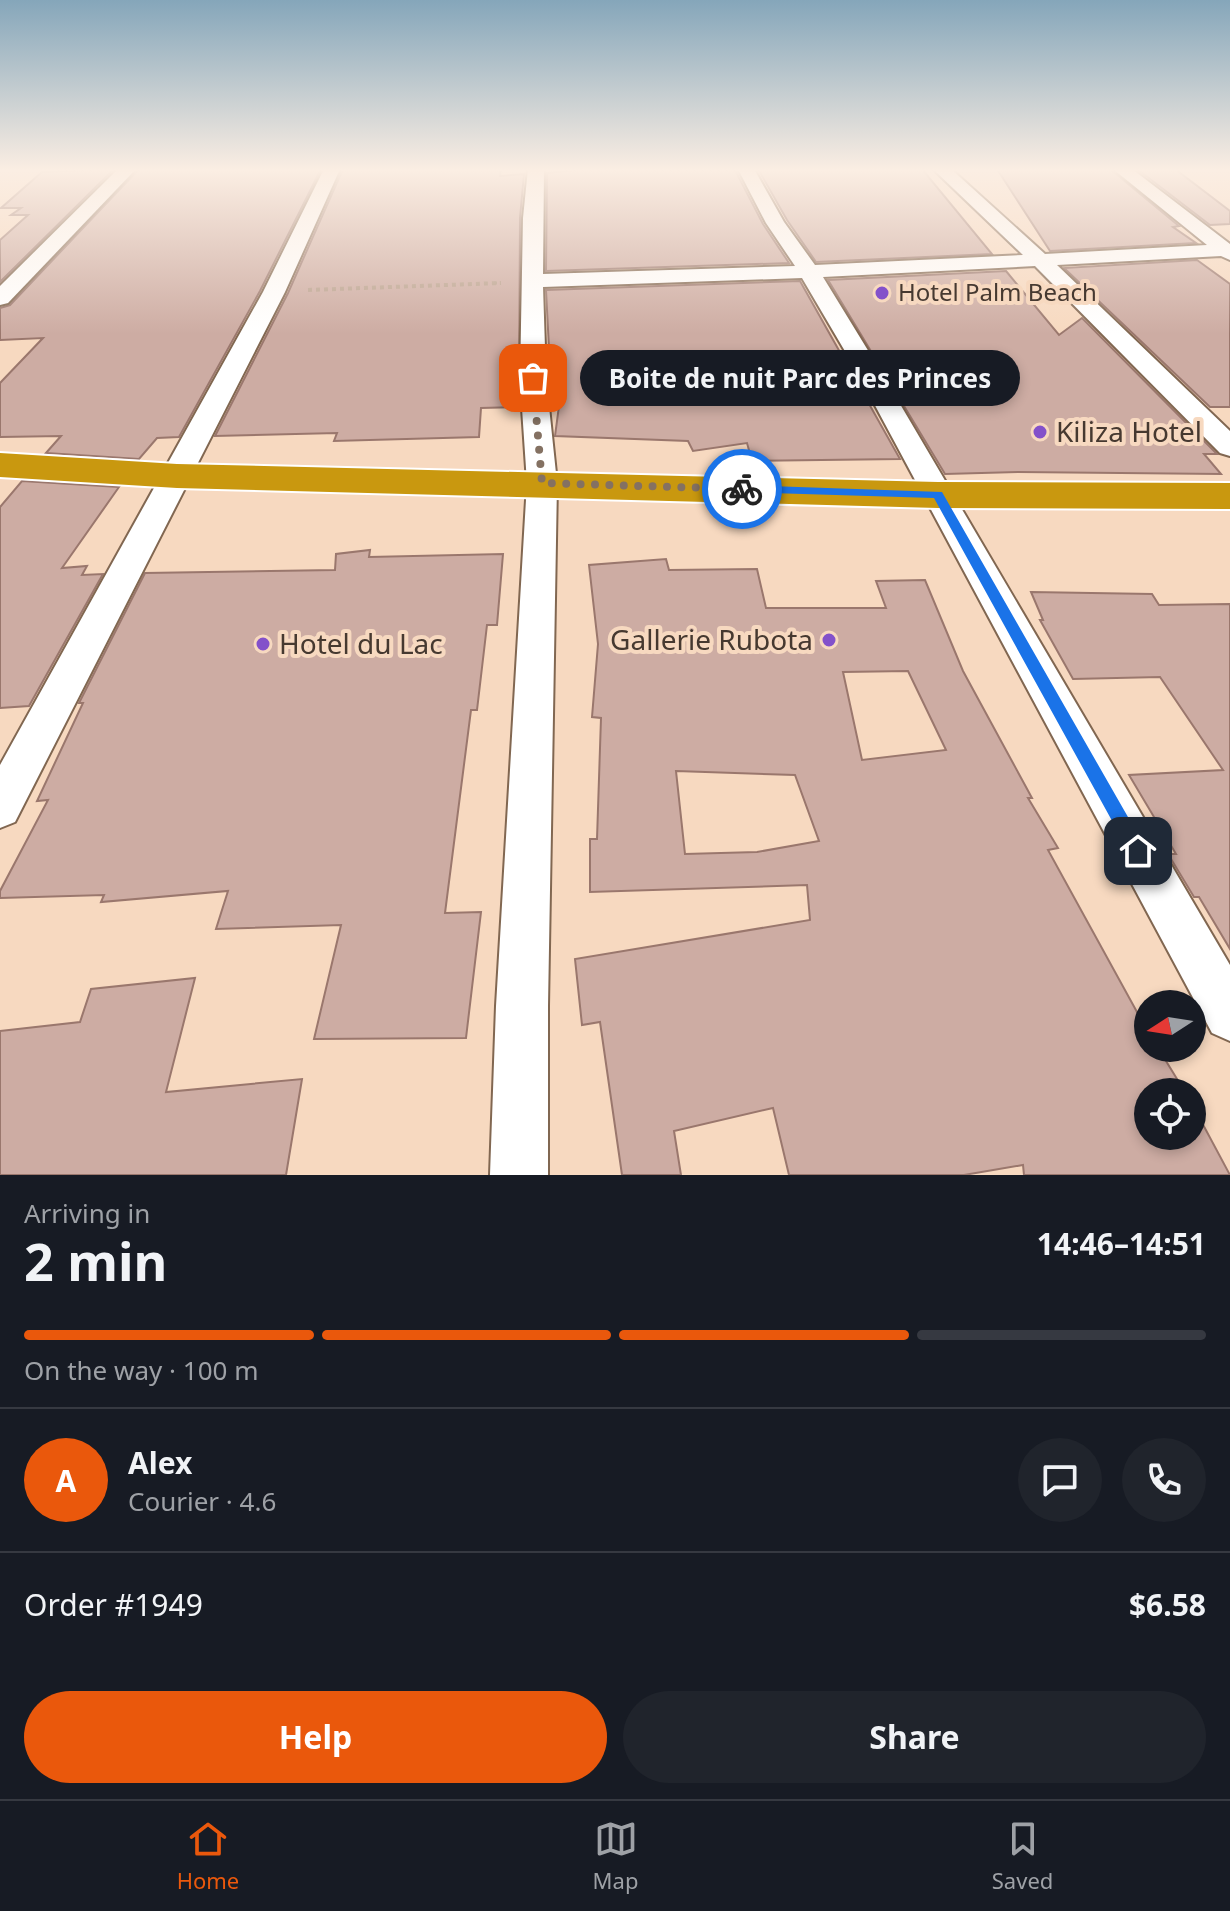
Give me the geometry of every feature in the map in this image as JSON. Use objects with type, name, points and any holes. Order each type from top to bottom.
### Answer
[{"type":"highway","points":[[0,465],[177,476],[938,495],[1230,496]]},
{"type":"street","points":[[0,298],[74,224]]},
{"type":"street","points":[[0,807],[274,292],[306,224]]},
{"type":"street","points":[[519,1175],[522,1006],[542,483],[533,378],[532,224]]},
{"type":"street","points":[[776,224],[809,272],[938,495],[1230,1015]]},
{"type":"street","points":[[1001,224],[1230,447]]},
{"type":"street","points":[[1193,224],[1229,251]]},
{"type":"street","points":[[534,281],[809,272],[1229,251]]},
{"type":"path","points":[[274,292],[534,281]]},
{"type":"building","points":[[18,224],[59,224],[0,282],[0,240]]},
{"type":"building","points":[[87,224],[294,224],[179,437],[157,438],[139,459],[46,453],[61,436],[0,437],[0,383],[43,338],[0,340],[0,308],[10,305]]},
{"type":"building","points":[[319,224],[520,224],[519,407],[481,408],[479,437],[334,441],[337,433],[215,436],[288,293]]},
{"type":"building","points":[[546,224],[763,224],[789,263],[546,271]]},
{"type":"building","points":[[790,224],[967,224],[992,254],[816,262]]},
{"type":"building","points":[[1032,224],[1176,224],[1179,226],[1173,227],[1196,243],[1050,251]]},
{"type":"building","points":[[1197,260],[1230,284],[1230,407],[1210,407],[1064,268]]},
{"type":"building","points":[[1006,271],[1059,335],[1082,318],[1217,454],[1204,454],[1221,474],[945,474],[828,280]]},
{"type":"building","points":[[800,281],[900,459],[752,461],[747,443],[693,451],[688,441],[555,436],[559,406],[552,407],[546,290]]},
{"type":"building","points":[[22,481],[119,487],[62,568],[87,566],[82,575],[103,574],[29,706],[0,708],[0,507]]},
{"type":"building","points":[[370,550],[369,557],[503,554],[497,625],[487,625],[477,710],[471,710],[445,913],[481,912],[466,1038],[314,1039],[341,925],[216,929],[228,891],[101,902],[104,895],[0,898],[0,891],[48,800],[37,801],[83,703],[79,703],[145,573],[335,570],[336,554]]},
{"type":"building","points":[[666,559],[669,570],[757,569],[766,608],[886,608],[876,581],[925,580],[963,671],[1032,798],[1028,798],[1058,848],[1048,850],[1134,1007],[1134,1062],[1167,1062],[1176,1078],[1134,1078],[1134,1150],[1206,1150],[1206,1130],[1230,1175],[1024,1175],[1023,1165],[964,1175],[789,1175],[773,1108],[674,1131],[681,1175],[622,1175],[600,1022],[582,1025],[575,959],[810,920],[807,885],[590,892],[590,839],[597,839],[601,718],[592,717],[598,644],[589,565]],"holes":[[[908,671],[946,750],[862,760],[843,672]],[[676,771],[795,775],[819,841],[757,852],[685,854]]]},
{"type":"building","points":[[1031,592],[1152,594],[1159,605],[1230,604],[1230,949],[1199,897],[1194,897],[1168,854],[1176,854],[1129,775],[1223,770],[1160,677],[1073,679],[1040,620],[1043,620]]},
{"type":"building","points":[[195,978],[166,1092],[302,1079],[286,1175],[0,1175],[0,1031],[80,1022],[91,989]]},
{"type":"way so far","points":[[533,378],[542,483],[742,489]]},
{"type":"place","name":"Hotel Palm Beach","points":[[882,293]]},
{"type":"place","name":"Boite de nuit Parc des Princes","points":[[533,378]]},
{"type":"place","name":"Kiliza Hotel","points":[[1040,432]]},
{"type":"place","name":"Gallerie Rubota","points":[[829,640]]},
{"type":"place","name":"Hotel du Lac","points":[[263,644]]},
{"type":"route","points":[[742,489],[938,495],[1138,851]]}]
